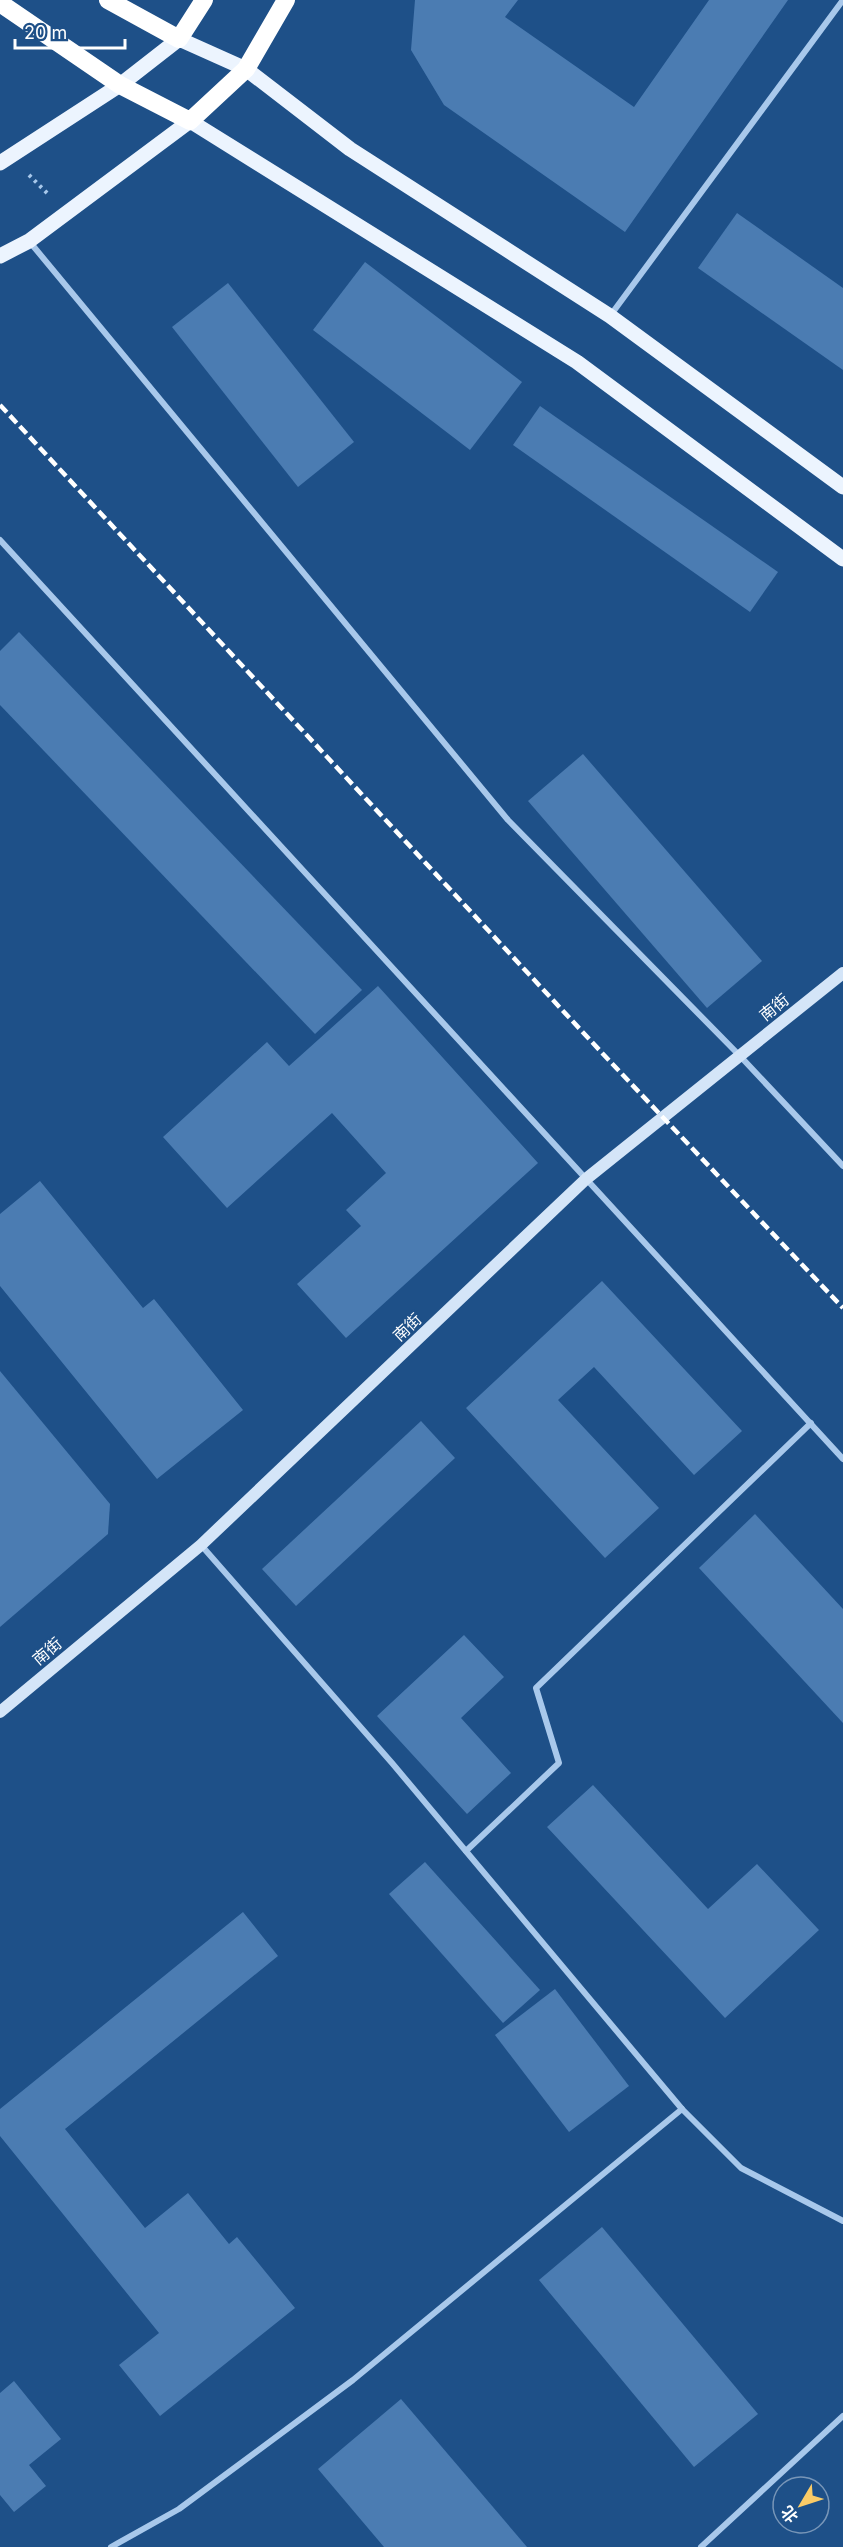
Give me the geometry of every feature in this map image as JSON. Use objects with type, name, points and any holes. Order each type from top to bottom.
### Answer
[{"type":"highway","points":[[108,0],[179,39],[204,0]]},
{"type":"highway","points":[[0,3],[120,85],[190,121],[246,69],[286,0]]},
{"type":"main road","points":[[5,159],[120,85],[179,39],[246,69],[350,149],[610,316],[843,488]]},
{"type":"main road","points":[[0,256],[29,241],[190,121],[578,362],[843,559]]},
{"type":"street","points":[[610,316],[843,0]]},
{"type":"street","points":[[29,241],[508,820],[740,1056],[843,1166]]},
{"type":"street","points":[[0,540],[843,1459]]},
{"type":"street","name":"南街","points":[[0,1712],[201,1545],[586,1179],[843,973]]},
{"type":"street","points":[[466,1851],[559,1763],[536,1688],[810,1423]]},
{"type":"street","points":[[201,1545],[392,1762],[682,2109],[741,2168],[843,2221]]},
{"type":"street","points":[[111,2547],[179,2509],[354,2380],[682,2109]]},
{"type":"street","points":[[701,2547],[843,2416]]},
{"type":"path","points":[[5,159],[66,213]]},
{"type":"building","points":[[415,0],[518,0],[505,17],[634,107],[709,0],[788,0],[625,232],[444,105],[411,50]]},
{"type":"building","points":[[737,213],[843,288],[843,370],[698,268]]},
{"type":"building","points":[[365,262],[522,382],[470,450],[313,330]]},
{"type":"building","points":[[228,283],[354,442],[298,487],[172,327]]},
{"type":"building","points":[[540,406],[778,572],[750,612],[513,445]]},
{"type":"building","points":[[19,632],[362,990],[315,1034],[0,705],[0,651]]},
{"type":"building","points":[[583,754],[762,961],[707,1008],[528,801]]},
{"type":"building","points":[[378,986],[538,1163],[346,1338],[297,1284],[361,1226],[346,1210],[386,1173],[332,1113],[227,1208],[163,1137],[267,1042],[289,1066]]},
{"type":"building","points":[[40,1181],[143,1308],[154,1299],[243,1410],[157,1479],[0,1286],[0,1214]]},
{"type":"building","points":[[602,1281],[742,1431],[694,1475],[594,1367],[558,1400],[659,1508],[605,1558],[466,1408]]},
{"type":"building","points":[[0,1371],[110,1504],[108,1534],[0,1627]]},
{"type":"building","points":[[421,1421],[455,1458],[296,1606],[262,1569]]},
{"type":"building","points":[[755,1514],[843,1609],[843,1723],[699,1568]]},
{"type":"building","points":[[464,1635],[504,1677],[461,1718],[511,1773],[467,1814],[377,1716]]},
{"type":"building","points":[[593,1785],[708,1909],[757,1864],[819,1930],[725,2018],[547,1827]]},
{"type":"building","points":[[425,1862],[540,1990],[503,2023],[389,1894]]},
{"type":"building","points":[[243,1912],[278,1956],[65,2129],[145,2228],[188,2193],[229,2244],[237,2237],[295,2308],[160,2416],[119,2365],[159,2333],[0,2136],[0,2109]]},
{"type":"building","points":[[555,1989],[629,2086],[569,2132],[495,2035]]},
{"type":"building","points":[[602,2227],[758,2414],[694,2467],[539,2280]]},
{"type":"building","points":[[14,2381],[61,2439],[29,2465],[46,2486],[14,2512],[0,2495],[0,2393]]},
{"type":"building","points":[[401,2399],[527,2547],[384,2547],[318,2469]]},
{"type":"railway","points":[[0,405],[604,1055],[843,1308]]}]
